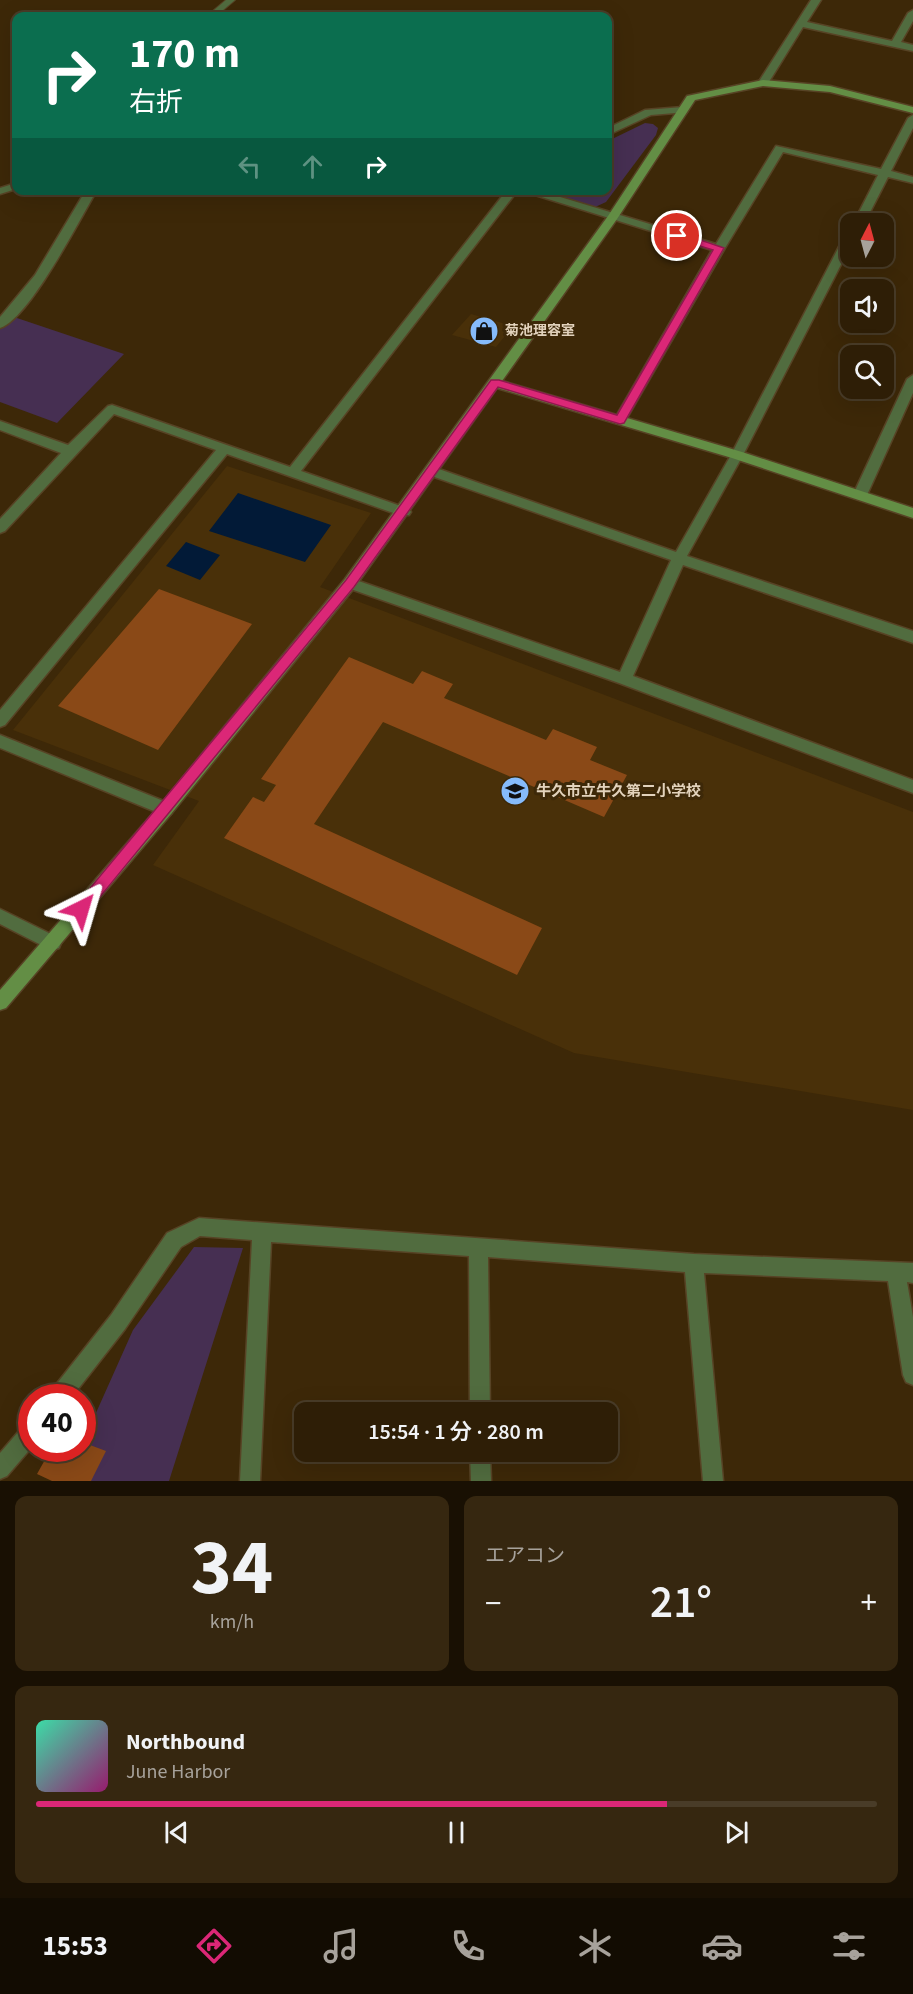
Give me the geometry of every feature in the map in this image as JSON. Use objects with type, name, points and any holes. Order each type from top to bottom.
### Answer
[{"type":"street","points":[[763,83],[816,0]]},
{"type":"street","points":[[896,44],[913,13]]},
{"type":"street","points":[[801,24],[913,48]]},
{"type":"street","points":[[0,1002],[166,809],[350,584],[404,512],[613,217],[691,98],[763,83],[830,89],[913,110]]},
{"type":"street","points":[[612,130],[649,112],[683,110]]},
{"type":"street","points":[[864,213],[913,118]]},
{"type":"street","points":[[620,420],[719,248],[780,148],[913,180]]},
{"type":"street","points":[[0,324],[34,287],[89,195]]},
{"type":"street","points":[[294,471],[509,195]]},
{"type":"street","points":[[540,195],[719,248]]},
{"type":"street","points":[[624,679],[679,558],[737,455],[840,256]]},
{"type":"street","points":[[860,495],[913,379]]},
{"type":"street","points":[[495,383],[737,455],[913,513]]},
{"type":"street","points":[[0,528],[112,409],[294,471],[404,512]]},
{"type":"street","points":[[0,425],[70,451]]},
{"type":"street","points":[[0,721],[224,449]]},
{"type":"street","points":[[431,471],[913,637]]},
{"type":"street","points":[[350,584],[624,679],[913,787]]},
{"type":"street","points":[[0,741],[166,809]]},
{"type":"street","points":[[0,916],[53,943]]},
{"type":"street","points":[[69,1384],[117,1322],[174,1240],[200,1227],[694,1263],[904,1274],[913,1375]]},
{"type":"street","points":[[250,1481],[262,1232]]},
{"type":"street","points":[[478,1247],[480,1402]]},
{"type":"street","points":[[694,1263],[713,1481]]},
{"type":"street","points":[[0,1469],[18,1448]]},
{"type":"street","points":[[480,1462],[481,1481]]},
{"type":"lane","points":[[217,12],[231,0]]},
{"type":"shaded area","points":[[645,123],[653,124],[658,128],[656,135],[612,194],[612,139]]},
{"type":"shaded area","points":[[549,195],[611,195],[606,202],[593,208]]},
{"type":"shaded area","points":[[471,314],[513,326],[496,347],[452,335]]},
{"type":"shaded area","points":[[11,316],[124,354],[57,423],[0,402],[0,326]]},
{"type":"shaded area","name":"牛久市立牛久第二小学校","points":[[227,466],[371,513],[320,587],[913,812],[913,1110],[574,1053],[153,865],[199,801],[13,730]]},
{"type":"shaded area","points":[[194,1247],[243,1248],[169,1481],[65,1481],[75,1462],[96,1462],[96,1413],[133,1330]]},
{"type":"water","points":[[238,493],[331,525],[305,562],[209,531]]},
{"type":"water","points":[[186,542],[220,555],[200,580],[166,566]]},
{"type":"building","points":[[159,589],[252,624],[158,750],[58,706]]},
{"type":"building","points":[[349,657],[413,684],[422,671],[453,684],[444,698],[546,740],[553,729],[597,747],[590,760],[627,775],[604,817],[383,722],[314,824],[542,928],[517,975],[224,838],[253,797],[264,802],[276,785],[261,779]]},
{"type":"building","points":[[96,1447],[106,1451],[91,1481],[52,1481],[37,1474],[44,1462],[96,1462]]},
{"type":"place","name":"菊池理容室","points":[[484,331]]},
{"type":"place","name":"牛久市立牛久第二小学校","points":[[515,791]]},
{"type":"route","points":[[81,909],[350,584],[495,383],[620,420],[719,248],[677,236]]}]
